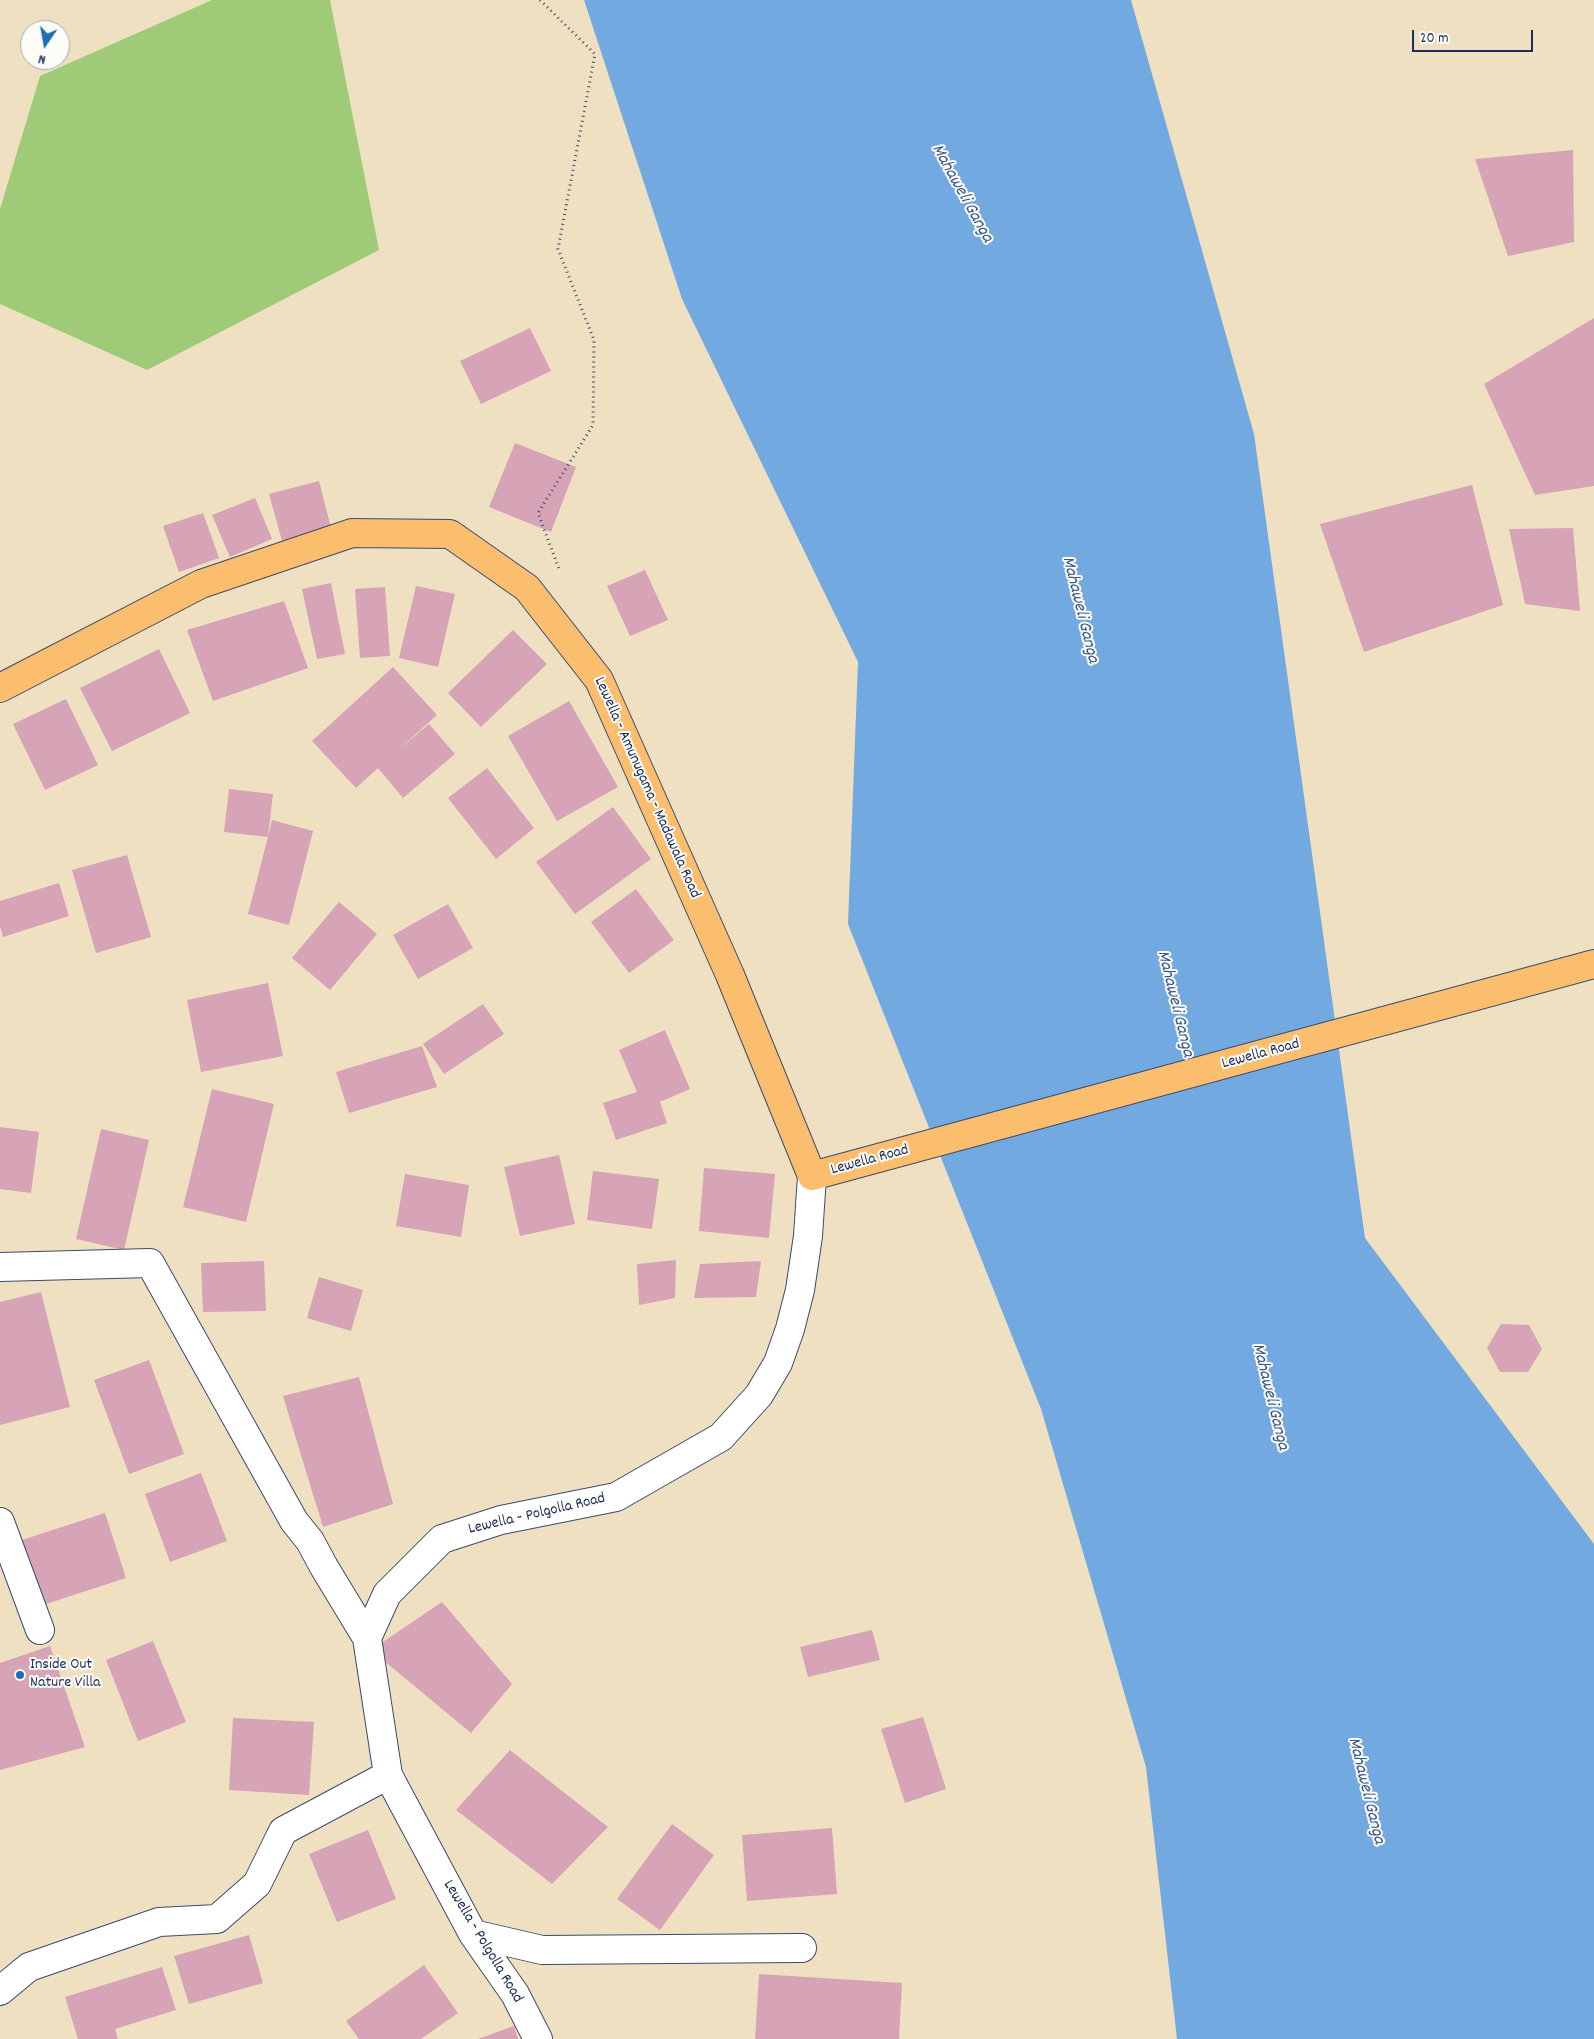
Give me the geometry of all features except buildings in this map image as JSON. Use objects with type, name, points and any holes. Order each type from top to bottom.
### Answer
[{"type":"main road","name":"Lewella - Amunugama - Madawala Road","points":[[0,688],[201,584],[352,533],[450,534],[527,588],[599,680],[730,975],[812,1176]]},
{"type":"main road","name":"Lewella Road","points":[[812,1176],[1594,964]]},
{"type":"street","name":"Lewella - Polgolla Road","points":[[538,2039],[515,1994],[474,1934],[388,1775],[366,1638],[387,1594],[442,1539],[501,1520],[616,1497],[721,1437],[759,1395],[778,1363],[790,1329],[800,1290],[804,1263],[812,1176]]},
{"type":"street","points":[[0,1267],[150,1263],[294,1521],[310,1541],[366,1638]]},
{"type":"street","points":[[0,1522],[40,1630]]},
{"type":"street","points":[[0,1991],[29,1967],[159,1922],[217,1919],[257,1884],[283,1831],[388,1775]]},
{"type":"street","points":[[474,1934],[542,1950],[802,1948]]},
{"type":"path","points":[[540,0],[595,54],[558,249],[594,340],[593,425],[538,513],[562,578]]},
{"type":"green space","points":[[212,0],[330,0],[379,250],[147,370],[0,304],[0,209],[40,76],[54,70],[70,70],[70,63]]},
{"type":"water","name":"Mahaweli Ganga","points":[[584,0],[1131,0],[1254,434],[1365,1238],[1594,1544],[1594,2039],[1177,2039],[1146,1767],[1041,1409],[848,924],[858,662],[682,299]]},
{"type":"place","name":"Inside Out Nature Villa","points":[[20,1675]]}]
